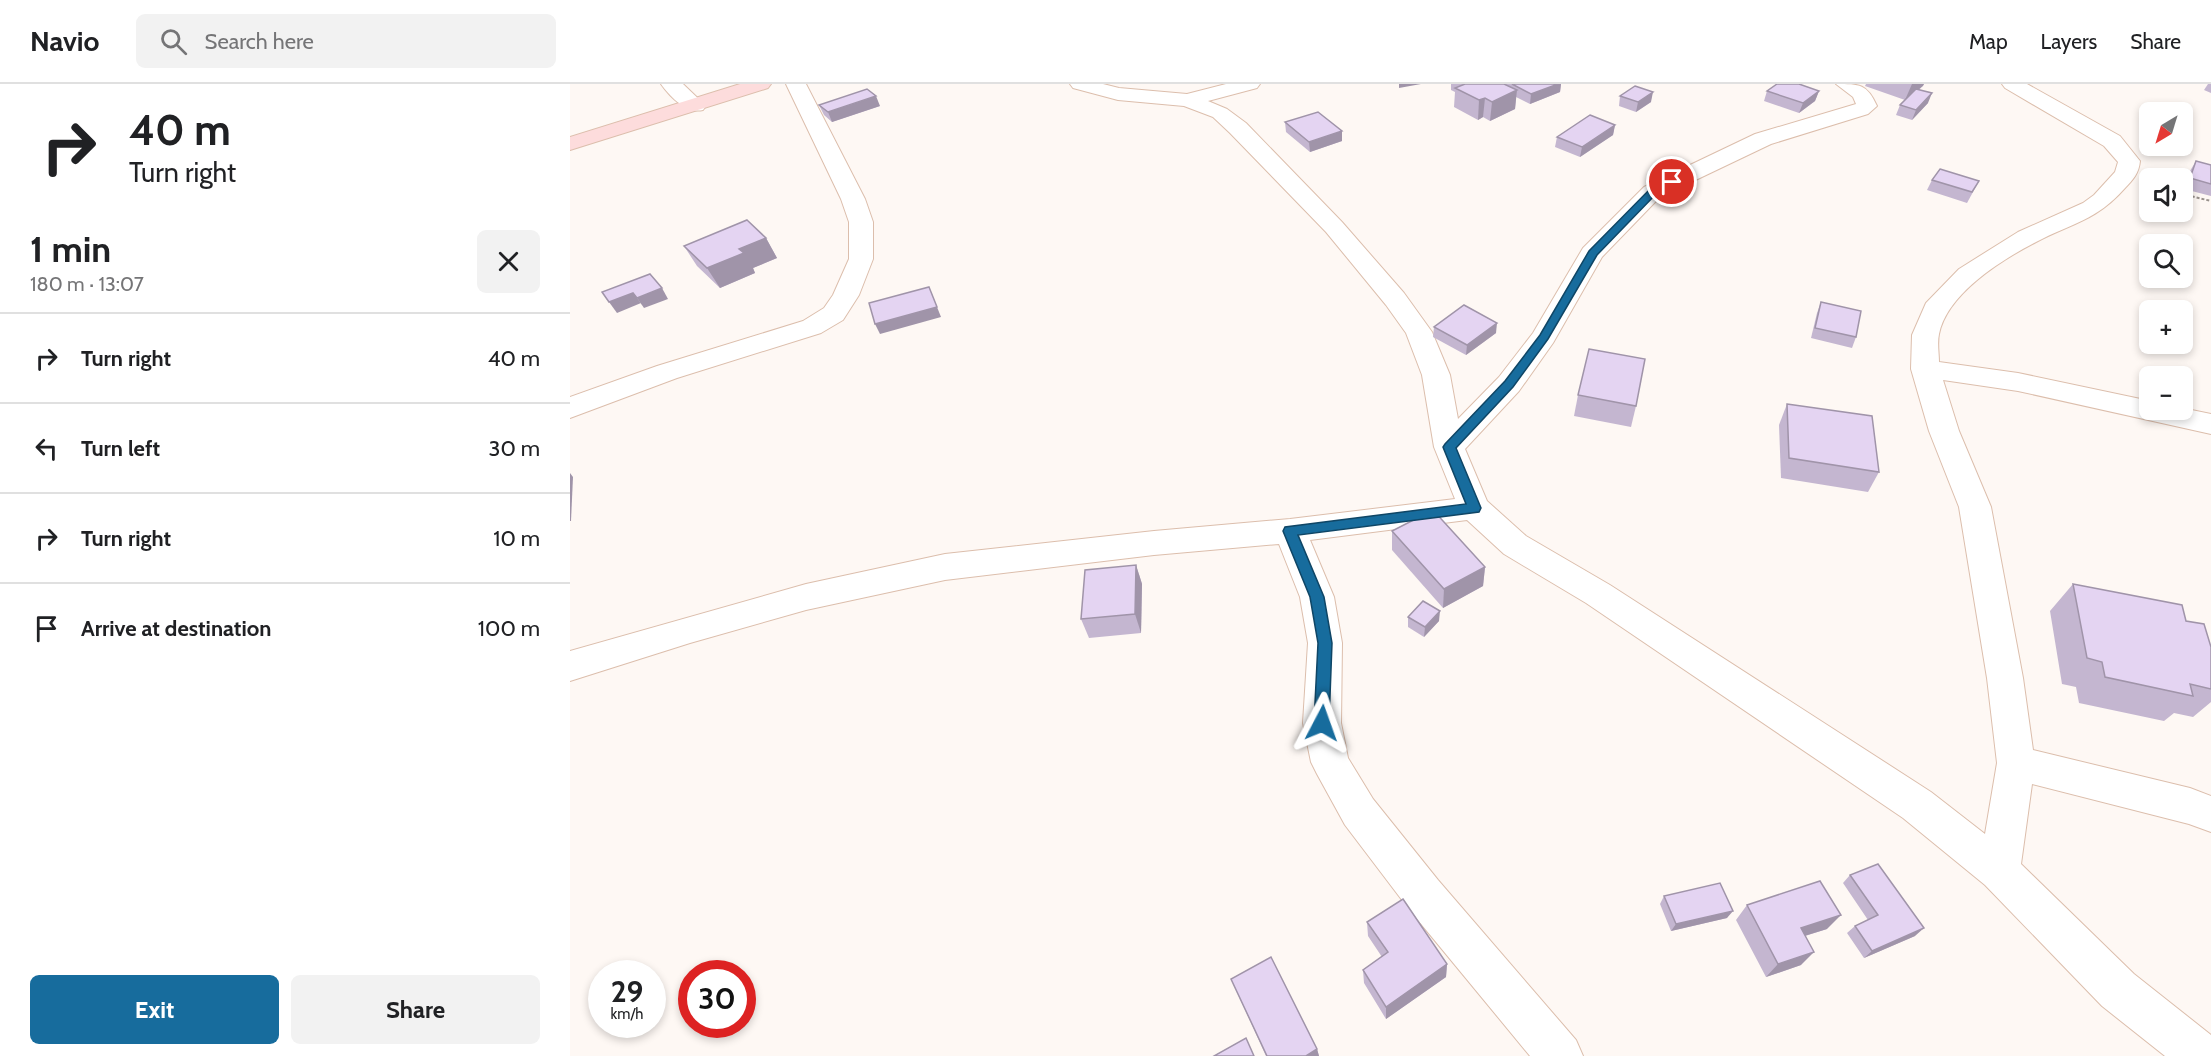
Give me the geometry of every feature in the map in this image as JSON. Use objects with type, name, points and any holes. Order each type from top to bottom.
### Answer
[{"type":"street","points":[[671,84],[696,106]]},
{"type":"street","points":[[570,144],[762,84]]},
{"type":"street","points":[[570,408],[667,372],[790,335],[824,322],[834,314],[846,295],[861,259],[861,222],[853,199],[796,84]]},
{"type":"street","points":[[1080,84],[1119,94],[1187,100],[1220,113],[1250,140],[1334,227],[1419,332],[1436,375],[1449,447],[1474,508],[1515,545],[1598,594],[1917,805],[1999,871],[2118,990],[2200,1056]]},
{"type":"street","points":[[1187,100],[1250,84]]},
{"type":"street","points":[[1449,447],[1509,384],[1537,346],[1592,254],[1652,192],[1763,139],[1861,110],[1867,106],[1862,94],[1846,84]]},
{"type":"street","points":[[1999,871],[2016,763],[2005,678],[1975,507],[1944,431],[1926,369],[1925,335],[1935,309],[1952,290],[1989,258],[2102,200],[2128,170],[2129,161],[2112,141],[2012,84]]},
{"type":"street","points":[[1926,369],[2018,382],[2211,424]]},
{"type":"street","points":[[570,666],[690,629],[807,597],[945,567],[1154,543],[1290,531],[1474,508]]},
{"type":"street","points":[[1290,531],[1317,597],[1325,643],[1322,723],[1330,762],[1359,812],[1423,894],[1560,1056]]},
{"type":"street","points":[[2016,763],[2211,814]]},
{"type":"path","points":[[2193,197],[2211,201]]},
{"type":"building","points":[[1465,84],[1504,84],[1517,90],[1492,102],[1485,98],[1479,100],[1455,88]]},
{"type":"building","points":[[1512,84],[1558,84],[1531,94]]},
{"type":"building","points":[[1777,84],[1799,84],[1819,91],[1803,103],[1767,91]]},
{"type":"building","points":[[1635,86],[1653,92],[1638,102],[1620,96]]},
{"type":"building","points":[[867,89],[876,96],[828,112],[819,105]]},
{"type":"building","points":[[1916,89],[1932,93],[1916,110],[1900,105]]},
{"type":"building","points":[[1318,112],[1342,131],[1309,142],[1285,122]]},
{"type":"building","points":[[1590,115],[1615,125],[1582,147],[1557,137]]},
{"type":"building","points":[[2196,161],[2211,165],[2211,184],[2193,179]]},
{"type":"building","points":[[1940,169],[1979,181],[1972,192],[1932,180]]},
{"type":"building","points":[[747,220],[766,238],[739,249],[744,253],[707,268],[684,246]]},
{"type":"building","points":[[650,274],[662,288],[637,298],[633,293],[609,302],[602,292]]},
{"type":"building","points":[[929,287],[937,307],[875,324],[869,303]]},
{"type":"building","points":[[1821,302],[1861,311],[1856,337],[1815,328]]},
{"type":"building","points":[[1464,305],[1497,323],[1467,345],[1434,327]]},
{"type":"building","points":[[1589,349],[1645,359],[1636,406],[1578,395]]},
{"type":"building","points":[[1787,404],[1872,416],[1879,472],[1789,458]]},
{"type":"building","points":[[1433,510],[1485,567],[1444,589],[1392,531]]},
{"type":"building","points":[[1136,565],[1135,614],[1081,619],[1085,570]]},
{"type":"building","points":[[2073,584],[2182,605],[2186,621],[2204,624],[2211,647],[2211,689],[2190,684],[2193,696],[2105,677],[2102,662],[2087,658]]},
{"type":"building","points":[[1423,601],[1440,611],[1425,627],[1408,617]]},
{"type":"building","points":[[1878,864],[1924,928],[1872,951],[1855,926],[1878,915],[1850,875]]},
{"type":"building","points":[[1820,881],[1841,915],[1801,928],[1814,952],[1778,964],[1747,905]]},
{"type":"building","points":[[1720,883],[1733,911],[1676,924],[1664,896]]},
{"type":"building","points":[[1403,899],[1447,964],[1386,1007],[1363,970],[1388,952],[1367,922]]},
{"type":"building","points":[[1271,957],[1317,1049],[1306,1056],[1267,1056],[1231,979]]},
{"type":"building","points":[[1246,1038],[1254,1056],[1214,1056]]},
{"type":"route","points":[[1322,723],[1325,643],[1317,597],[1290,531],[1474,508],[1449,447],[1509,384],[1544,337],[1592,254],[1652,192],[1672,182]]}]
